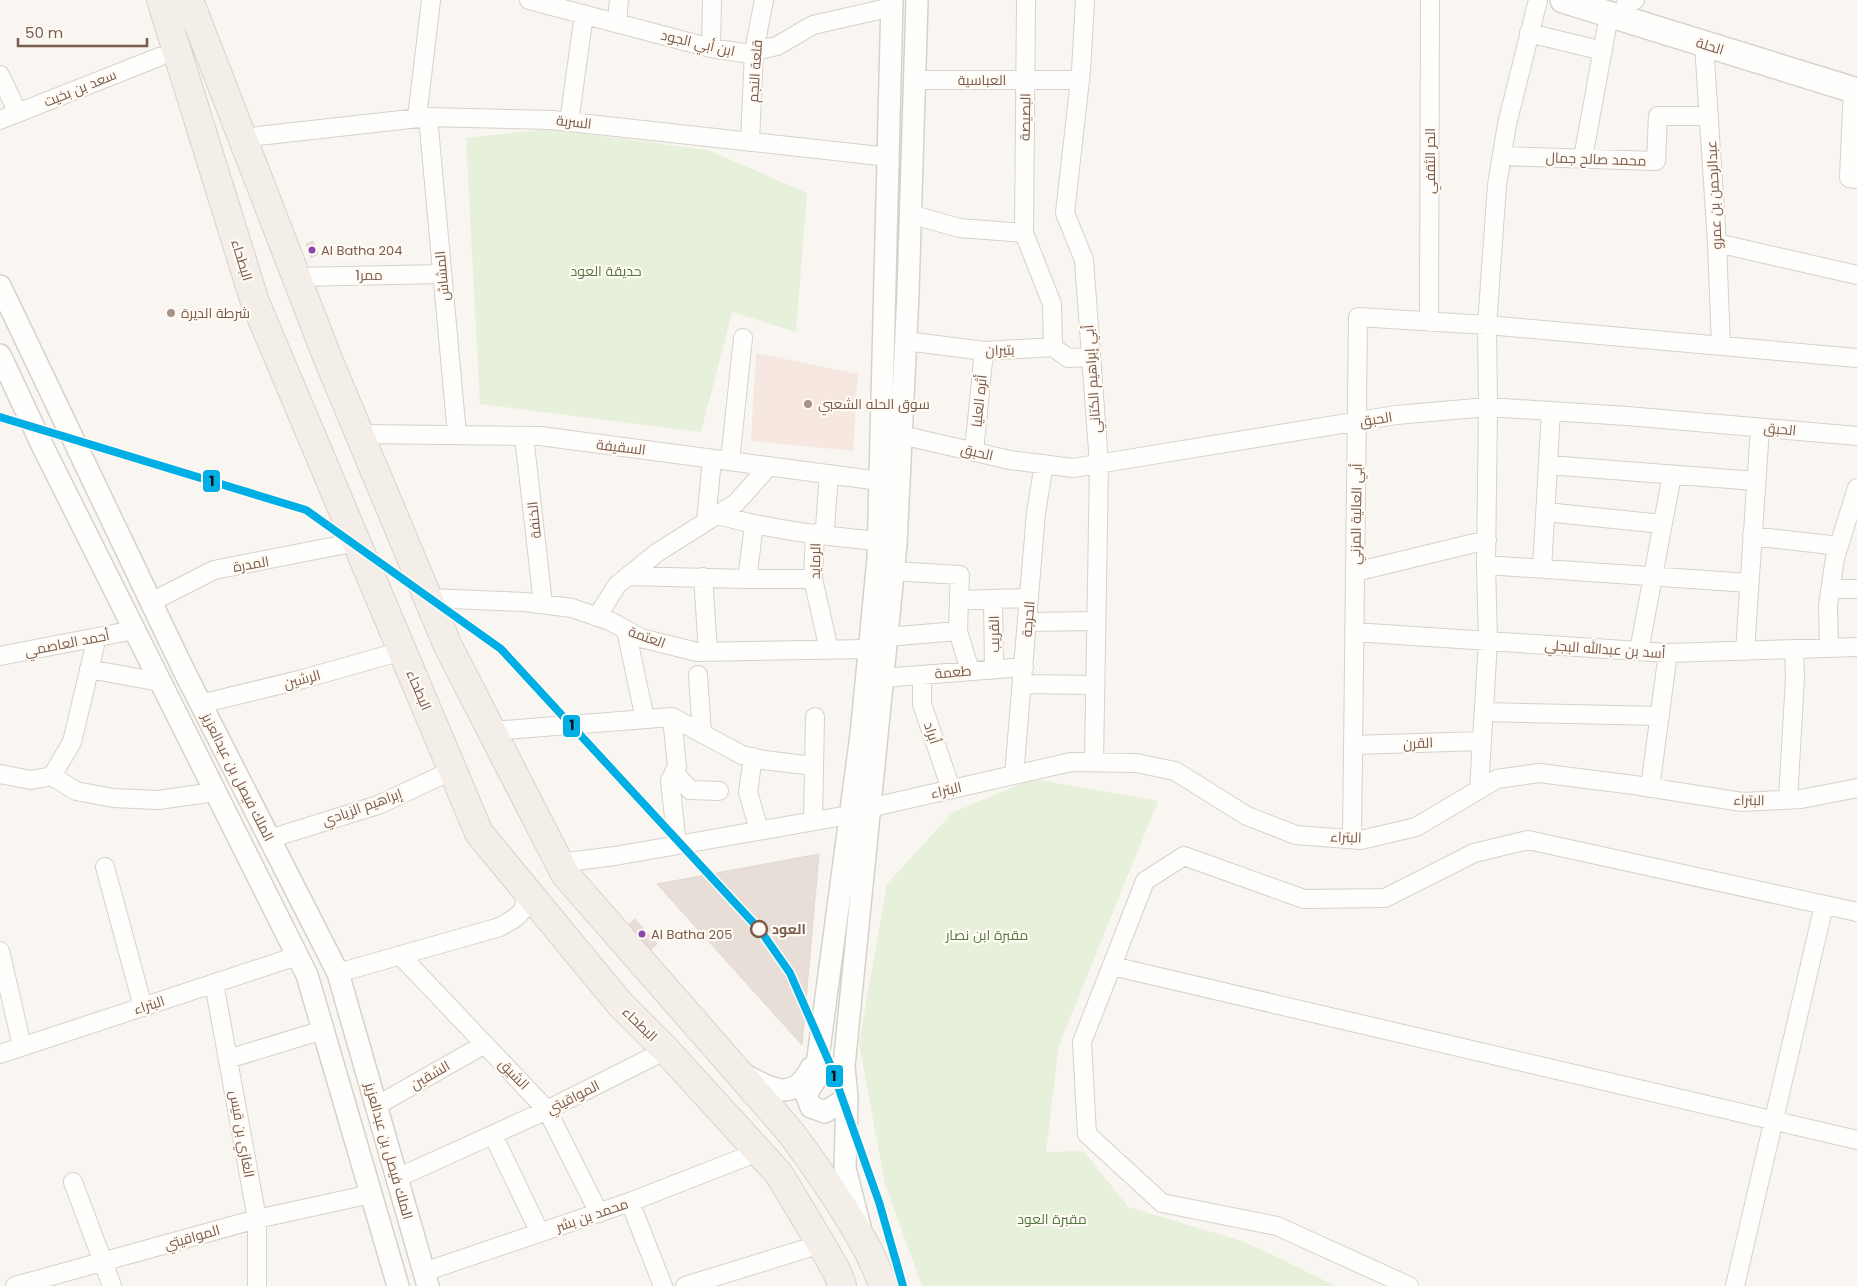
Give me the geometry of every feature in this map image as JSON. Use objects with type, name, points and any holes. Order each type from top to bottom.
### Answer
[{"type":"main road","name":"الحلة","points":[[1563,0],[1621,5],[1856,86]]},
{"type":"main road","points":[[190,2],[296,277],[448,646],[559,864],[565,874],[737,1070],[806,1152],[862,1238],[879,1273],[883,1286]]},
{"type":"main road","name":"الحلة","points":[[1621,5],[1704,44],[1856,86]]},
{"type":"main road","name":"البطحاء","points":[[164,8],[255,302],[479,833],[620,1004],[666,1050],[779,1174],[837,1272],[842,1286]]},
{"type":"street","name":"المشاش","points":[[430,0],[422,117],[442,274],[457,435]]},
{"type":"street","name":"ابن أبي الجود","points":[[529,0],[711,48],[744,53],[777,46],[813,26],[892,3]]},
{"type":"street","points":[[617,23],[620,0]]},
{"type":"street","points":[[711,48],[712,0]]},
{"type":"street","name":"قلعة النجم","points":[[750,142],[754,51],[764,0]]},
{"type":"street","points":[[847,1098],[825,1112],[811,1107],[806,1094],[815,1080],[882,678],[893,571],[906,341],[917,0]]},
{"type":"street","name":"البصيصة","points":[[1026,0],[1024,233],[1052,304],[1053,347]]},
{"type":"street","name":"أبي إبراهيم الكتاني","points":[[1085,0],[1080,80],[1065,213],[1084,260],[1099,464],[1094,762]]},
{"type":"street","name":"الحر الثقفي","points":[[1429,322],[1430,0]]},
{"type":"street","points":[[1479,789],[1488,641],[1486,565],[1488,407],[1486,325],[1497,185],[1507,124],[1538,0]]},
{"type":"street","points":[[862,1238],[852,1190],[845,1168],[847,1098],[844,1066],[859,811],[861,735],[878,541],[892,3]]},
{"type":"street","points":[[1584,158],[1603,52],[1621,5]]},
{"type":"street","points":[[569,122],[584,14]]},
{"type":"street","points":[[1530,33],[1603,52]]},
{"type":"street","name":"عبدالرحمن بن عمرو","points":[[1704,44],[1717,243],[1721,346]]},
{"type":"street","name":"سعد بن بخيت","points":[[0,120],[159,57]]},
{"type":"street","points":[[0,75],[18,113]]},
{"type":"street","name":"العباسية","points":[[914,80],[1080,80]]},
{"type":"street","points":[[1856,86],[1849,178],[1857,179]]},
{"type":"street","name":"محمد صالح جمال","points":[[1502,156],[1656,161],[1658,116],[1709,116]]},
{"type":"street","name":"السربة","points":[[258,136],[422,117],[569,122],[889,157]]},
{"type":"street","points":[[910,214],[959,228],[1024,233]]},
{"type":"street","points":[[1717,243],[1857,275]]},
{"type":"street","name":"ممر1","points":[[296,277],[442,274]]},
{"type":"street","name":"الملك فيصل بن عبدالعزيز","points":[[0,286],[200,704],[338,973],[426,1279]]},
{"type":"street","name":"أبي العالية المزني","points":[[1352,839],[1358,318],[1486,325],[1857,358]]},
{"type":"street","points":[[730,461],[743,338]]},
{"type":"street","name":"بتيران","points":[[906,341],[984,351],[1053,347],[1068,358],[1091,357]]},
{"type":"street","name":"أثره العليا","points":[[974,451],[984,351]]},
{"type":"street","name":"الملك فيصل بن عبدالعزيز","points":[[0,355],[43,447],[307,975],[398,1286]]},
{"type":"street","name":"الحبق","points":[[901,435],[1010,460],[1073,468],[1396,415],[1488,407],[1857,436]]},
{"type":"street","points":[[1542,569],[1551,411]]},
{"type":"street","points":[[1745,651],[1760,428]]},
{"type":"street","name":"السقيفة","points":[[360,434],[540,436],[880,481]]},
{"type":"street","name":"الخنفة","points":[[524,436],[543,604]]},
{"type":"street","points":[[712,459],[712,518]]},
{"type":"street","name":"الحرجة","points":[[1014,775],[1036,513],[1044,464]]},
{"type":"street","points":[[1548,465],[1756,481]]},
{"type":"street","points":[[597,617],[617,584],[658,552],[736,503],[769,466]]},
{"type":"street","name":"الرمايد","points":[[829,474],[825,528],[816,535],[813,579],[829,650]]},
{"type":"street","points":[[1638,651],[1672,475]]},
{"type":"street","points":[[1829,648],[1828,605],[1835,558],[1854,511],[1857,488]]},
{"type":"street","points":[[1546,512],[1662,524]]},
{"type":"street","points":[[712,518],[816,535],[878,541]]},
{"type":"street","points":[[747,579],[754,525]]},
{"type":"street","points":[[1752,536],[1839,546]]},
{"type":"street","points":[[1355,572],[1487,540]]},
{"type":"street","name":"المدرة","points":[[151,602],[214,570],[356,542]]},
{"type":"street","points":[[1486,565],[1749,583]]},
{"type":"street","points":[[893,571],[960,575],[958,631],[970,671]]},
{"type":"street","points":[[628,576],[813,579]]},
{"type":"street","points":[[703,577],[708,652]]},
{"type":"street","points":[[1830,589],[1857,589]]},
{"type":"street","name":"العتمة","points":[[428,598],[525,602],[572,608],[610,621],[642,638],[697,652],[869,649]]},
{"type":"street","points":[[959,600],[1029,598]]},
{"type":"street","name":"القريب","points":[[993,599],[994,669]]},
{"type":"street","points":[[1027,622],[1096,621]]},
{"type":"street","name":"أحمد العاصمي","points":[[0,656],[134,630]]},
{"type":"street","points":[[626,630],[646,719]]},
{"type":"street","points":[[886,637],[958,631]]},
{"type":"street","name":"أسد بن عبدالله البجلي","points":[[1354,632],[1668,653],[1857,647]]},
{"type":"street","points":[[52,776],[72,742],[96,637]]},
{"type":"street","points":[[1788,800],[1795,678],[1794,650]]},
{"type":"street","name":"الرشين","points":[[200,704],[303,679],[402,651]]},
{"type":"street","points":[[1650,788],[1668,653]]},
{"type":"street","points":[[89,669],[160,682]]},
{"type":"street","name":"طعمة","points":[[882,678],[994,669],[1095,685]]},
{"type":"street","points":[[698,675],[702,734]]},
{"type":"street","name":"أبراد","points":[[922,675],[922,704],[951,789]]},
{"type":"street","points":[[1484,712],[1660,716]]},
{"type":"street","points":[[491,731],[672,717],[742,755],[814,766]]},
{"type":"street","points":[[672,717],[677,767],[670,781],[678,845]]},
{"type":"street","points":[[813,821],[815,717]]},
{"type":"street","name":"القرن","points":[[1353,745],[1482,741]]},
{"type":"street","points":[[753,757],[748,792],[759,830]]},
{"type":"street","name":"البتراء","points":[[559,864],[813,821],[1071,762],[1136,763],[1174,771],[1248,816],[1296,834],[1361,840],[1416,827],[1497,779],[1539,773],[1742,802],[1801,799],[1857,788]]},
{"type":"street","name":"إبراهيم الزيادي","points":[[269,839],[378,804],[453,770]]},
{"type":"street","points":[[674,772],[690,790],[719,791]]},
{"type":"street","points":[[0,774],[31,780],[52,776],[76,791],[113,798],[158,800],[215,792]]},
{"type":"street","points":[[1409,1286],[1277,1226],[1162,1203],[1087,1134],[1082,1042],[1145,881],[1184,856],[1304,899],[1385,898],[1474,853],[1528,840],[1857,912]]},
{"type":"street","points":[[105,867],[143,1007]]},
{"type":"street","points":[[338,973],[500,927],[517,917],[524,908],[526,898],[523,886]]},
{"type":"street","points":[[1735,1286],[1824,905]]},
{"type":"street","points":[[0,951],[22,1046]]},
{"type":"street","name":"الشيق","points":[[400,955],[547,1110],[599,1213]]},
{"type":"street","name":"البتراء","points":[[0,1054],[297,956]]},
{"type":"street","points":[[1112,966],[1857,1140]]},
{"type":"street","name":"الغازي بن قيس","points":[[214,983],[257,1219],[257,1286]]},
{"type":"street","points":[[228,1059],[323,1030]]},
{"type":"street","name":"الشقين","points":[[376,1106],[485,1044]]},
{"type":"street","name":"المواقيتي","points":[[397,1178],[547,1110],[666,1050]]},
{"type":"street","points":[[737,1070],[772,1089],[793,1089],[808,1074],[818,1054]]},
{"type":"street","points":[[493,1135],[540,1233]]},
{"type":"street","name":"محمد بن بشر","points":[[426,1279],[540,1233],[630,1202],[758,1152]]},
{"type":"street","points":[[74,1182],[112,1286]]},
{"type":"street","name":"المواقيتي","points":[[15,1286],[257,1219],[371,1194]]},
{"type":"street","points":[[630,1202],[663,1286]]},
{"type":"street","points":[[685,1286],[821,1244]]},
{"type":"shaded area","points":[[756,353],[858,374],[853,451],[751,441]]},
{"type":"green space","name":"حديقة العود","points":[[548,129],[708,150],[807,193],[796,332],[732,312],[701,432],[480,404],[466,138]]},
{"type":"green space","name":"مقبرة ابن نصار","points":[[1032,779],[1158,801],[1059,1045],[1046,1152],[1084,1151],[1128,1207],[1245,1242],[1336,1286],[922,1286],[885,1184],[859,1043],[887,884],[952,813]]},
{"type":"building","points":[[313,241],[318,254],[311,258],[306,244]]},
{"type":"building","name":"العود","points":[[819,854],[802,1045],[657,884]]},
{"type":"building","points":[[635,919],[657,944],[650,950],[628,925]]},
{"type":"transit line","name":"1","points":[[0,417],[306,510],[501,649],[760,930],[790,973],[830,1064],[879,1202],[903,1286]]},
{"type":"place","name":"Al Batha 204","points":[[312,250]]},
{"type":"place","name":"شرطة الديرة","points":[[171,313]]},
{"type":"place","name":"سوق الحله الشعبي","points":[[808,404]]},
{"type":"place","name":"العود","points":[[759,929]]},
{"type":"place","name":"Al Batha 205","points":[[642,934]]},
{"type":"park label","name":"مقبرة العود","points":[[1052,1219]]}]
